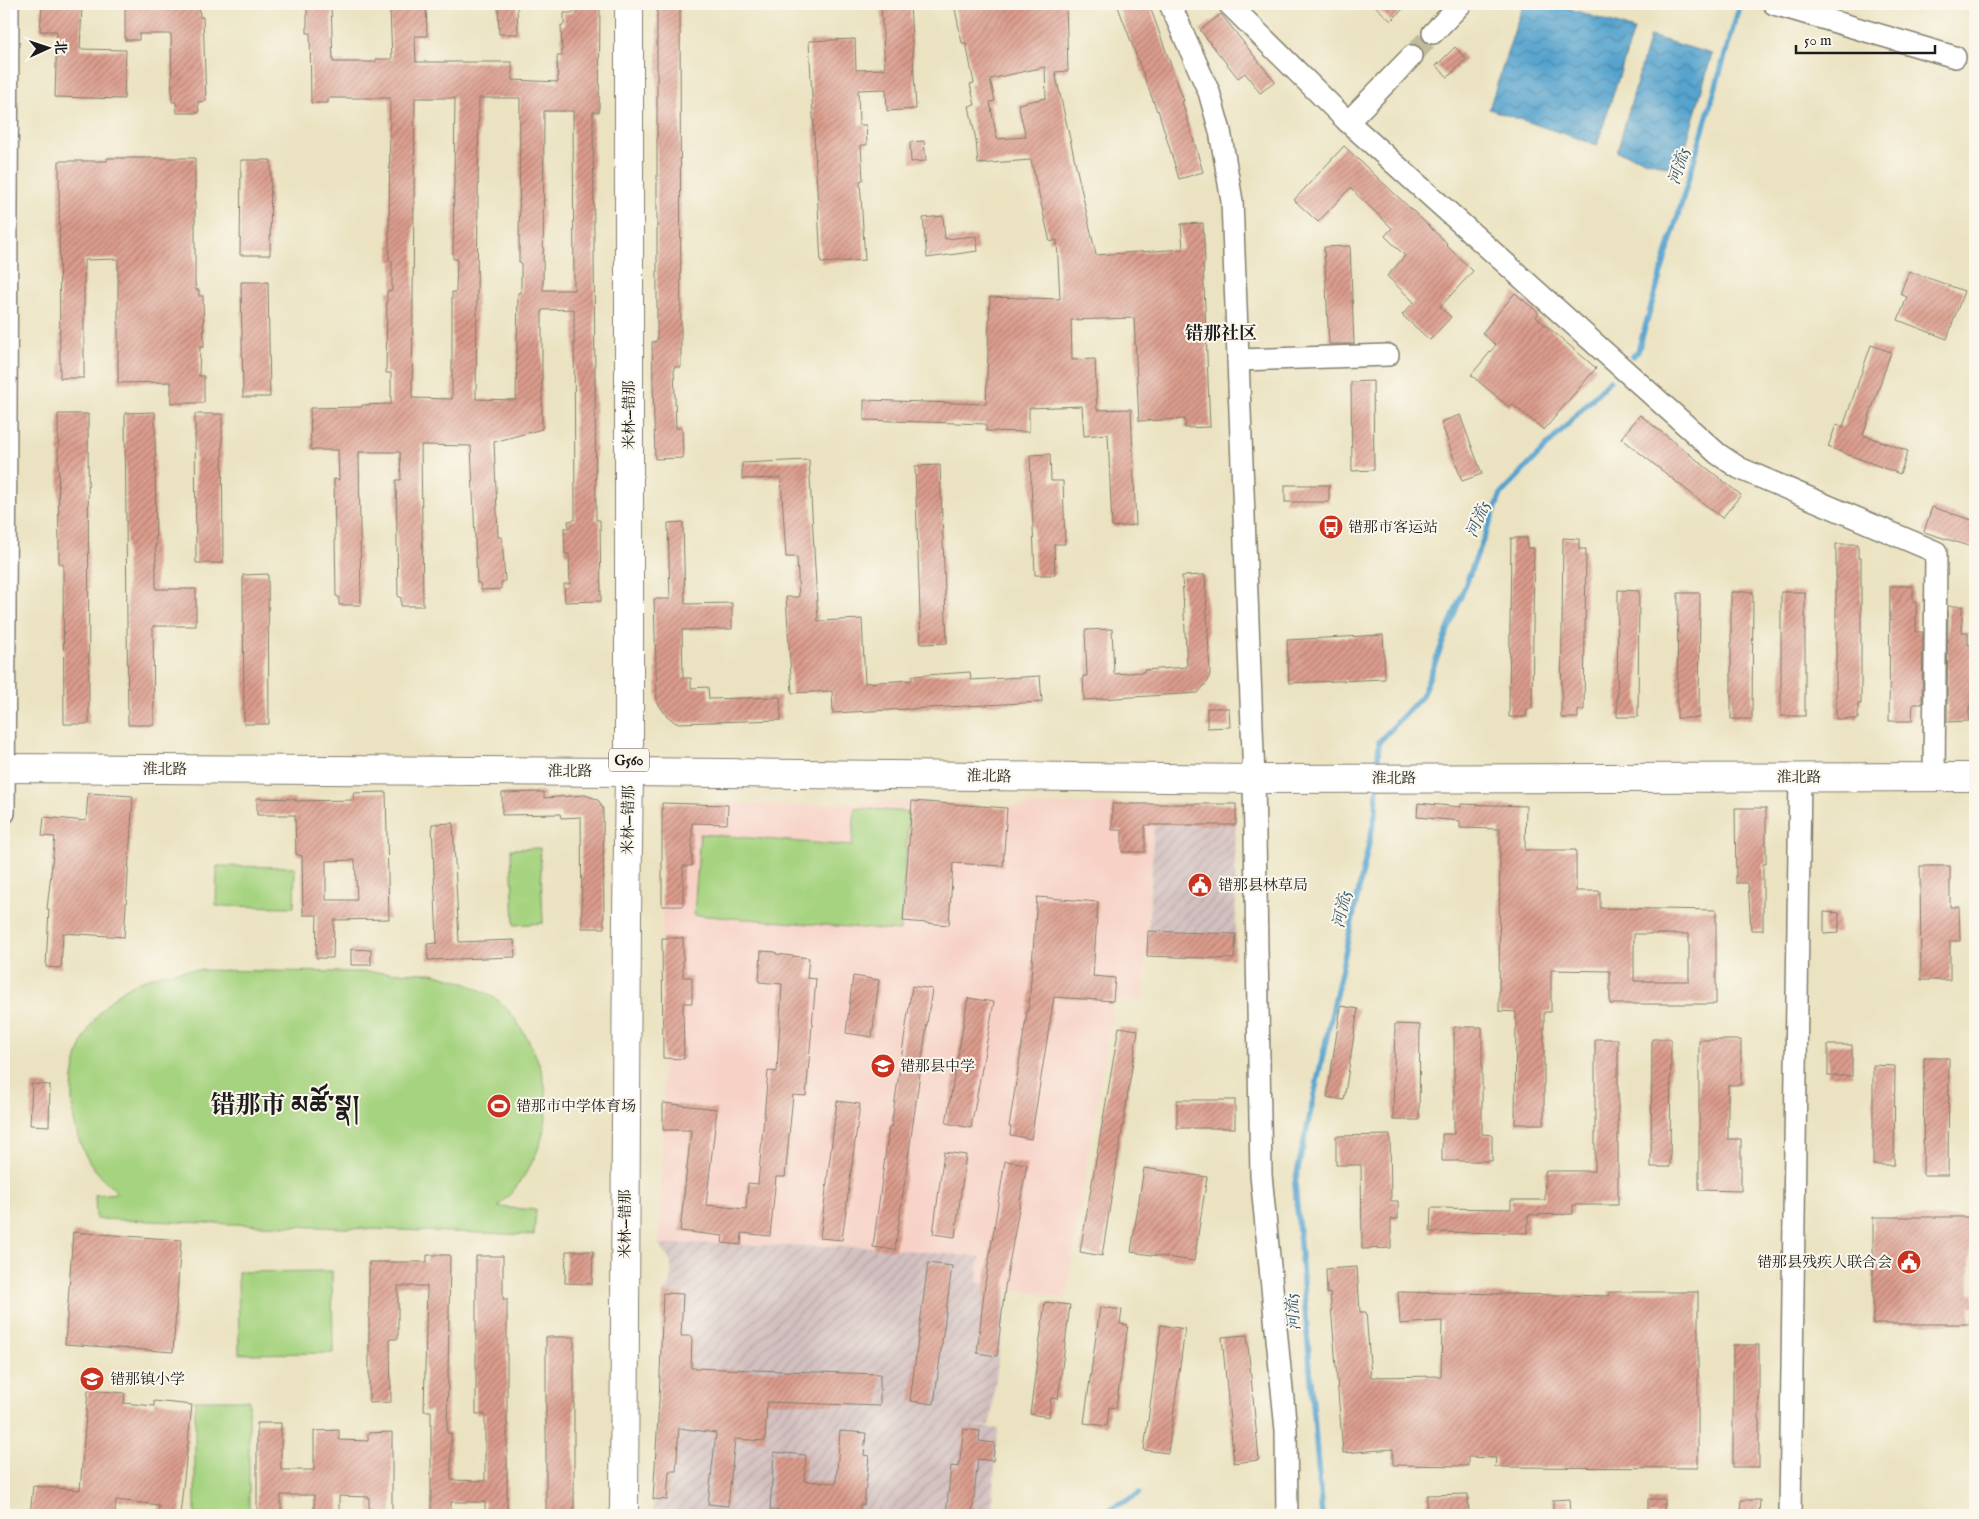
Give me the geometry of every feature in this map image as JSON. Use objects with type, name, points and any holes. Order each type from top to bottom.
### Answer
[{"type":"main road","name":"米林—错那","points":[[624,1515],[626,916],[629,772],[629,4]]},
{"type":"main road","name":"淮北路","points":[[4,768],[1254,779],[1975,777]]},
{"type":"street","points":[[4,812],[4,373],[8,4]]},
{"type":"street","points":[[1170,4],[1209,92],[1220,131],[1232,201],[1254,779],[1261,1175],[1286,1430],[1287,1515]]},
{"type":"street","points":[[1230,4],[1348,122],[1718,454],[1740,468],[1936,552],[1934,777]]},
{"type":"street","points":[[1433,32],[1461,4]]},
{"type":"street","points":[[1774,4],[1955,57]]},
{"type":"street","points":[[1348,122],[1412,56]]},
{"type":"street","points":[[1238,360],[1388,355]]},
{"type":"street","points":[[1790,1515],[1800,777]]},
{"type":"shaded area","name":"错那县中学","points":[[912,801],[1007,808],[1012,806],[1155,803],[1143,1000],[1113,1001],[1066,1298],[977,1283],[979,1257],[873,1247],[722,1243],[659,1244],[663,1130],[662,803],[810,805]]},
{"type":"shaded area","points":[[1155,803],[1236,804],[1236,934],[1234,959],[1147,956]]},
{"type":"shaded area","points":[[722,1243],[873,1247],[980,1257],[977,1283],[1007,1287],[990,1426],[965,1424],[998,1429],[991,1515],[653,1515],[663,1293],[671,1281],[671,1262],[659,1244]]},
{"type":"green space","points":[[855,808],[909,812],[900,931],[694,915],[700,834],[852,846]]},
{"type":"green space","points":[[540,848],[543,923],[514,925],[511,849]]},
{"type":"green space","points":[[217,866],[295,867],[294,907],[216,906]]},
{"type":"green space","points":[[188,970],[432,973],[465,983],[496,999],[510,1012],[527,1038],[538,1061],[545,1084],[547,1106],[544,1128],[538,1149],[528,1169],[515,1188],[498,1207],[536,1210],[534,1235],[96,1219],[95,1195],[118,1193],[92,1166],[78,1137],[72,1097],[73,1076],[85,1037],[95,1019],[108,1003],[125,989],[145,979],[166,973]]},
{"type":"green space","points":[[332,1271],[333,1353],[239,1354],[238,1272]]},
{"type":"green space","points":[[195,1400],[249,1400],[249,1515],[195,1515]]},
{"type":"water","points":[[1523,4],[1556,4],[1634,30],[1597,145],[1489,109]]},
{"type":"water","points":[[1650,36],[1712,54],[1679,170],[1617,152]]},
{"type":"building","points":[[42,4],[74,4],[74,6],[82,6],[80,49],[126,50],[124,99],[55,97],[57,31],[40,31]]},
{"type":"building","points":[[125,4],[199,4],[200,17],[203,17],[206,101],[198,102],[199,113],[177,113],[176,102],[172,102],[171,34],[139,34],[139,40],[125,40]]},
{"type":"building","points":[[307,4],[331,4],[333,62],[376,62],[376,59],[392,59],[390,10],[397,10],[397,4],[426,4],[427,36],[415,36],[416,62],[512,62],[512,80],[558,82],[557,56],[562,56],[561,25],[564,25],[564,13],[573,13],[573,4],[600,4],[599,112],[593,112],[596,520],[600,520],[601,601],[565,602],[564,584],[570,584],[569,554],[565,554],[564,528],[569,528],[568,521],[575,520],[574,309],[542,310],[542,429],[494,442],[498,537],[502,537],[505,581],[501,582],[501,589],[481,590],[480,583],[477,583],[471,446],[421,445],[423,606],[401,606],[401,597],[398,597],[396,480],[401,480],[400,452],[359,452],[361,605],[339,605],[339,597],[336,596],[334,479],[339,480],[338,450],[311,450],[310,408],[362,407],[362,405],[391,404],[391,373],[386,373],[387,291],[392,291],[392,261],[389,261],[390,98],[328,98],[328,103],[311,103],[310,33],[307,33]],"holes":[[[415,98],[455,98],[453,259],[457,259],[456,292],[452,292],[452,399],[412,398]],[[479,98],[520,98],[519,262],[521,262],[521,293],[518,293],[516,400],[476,399]],[[544,111],[573,111],[574,290],[543,290]]]},
{"type":"building","points":[[498,4],[517,4],[518,34],[499,34]]},
{"type":"building","points":[[657,4],[680,4],[681,367],[674,367],[676,428],[682,428],[683,458],[655,459],[652,342],[657,341]]},
{"type":"building","points":[[881,4],[910,4],[916,109],[887,111],[886,89],[858,90],[859,125],[866,125],[867,145],[861,145],[863,180],[860,181],[865,260],[821,263],[809,41],[855,39],[856,70],[885,69]]},
{"type":"building","points":[[954,4],[1066,4],[1068,71],[1055,72],[1096,255],[1183,249],[1181,224],[1203,223],[1210,427],[1185,428],[1185,419],[1139,421],[1134,318],[1071,320],[1072,360],[1095,359],[1097,410],[1131,409],[1136,525],[1112,527],[1108,434],[1084,436],[1082,406],[1029,408],[1029,432],[986,431],[986,424],[864,420],[864,400],[986,404],[990,297],[1060,299],[1057,240],[1050,242],[1031,160],[978,164],[976,140],[969,106],[975,105],[970,84],[974,83],[966,43],[962,43]],"holes":[[[1045,67],[1046,98],[1018,104],[1026,137],[997,139],[990,102],[995,101],[990,79]]]},
{"type":"building","points":[[1117,4],[1149,4],[1184,101],[1182,101],[1203,172],[1179,179],[1158,110]]},
{"type":"building","points":[[1373,4],[1408,4],[1391,21]]},
{"type":"building","points":[[1221,14],[1275,82],[1260,93],[1245,73],[1238,78],[1200,30]]},
{"type":"building","points":[[1455,47],[1466,59],[1448,77],[1436,66]]},
{"type":"building","points":[[924,141],[926,161],[911,162],[910,142]]},
{"type":"building","points":[[1344,146],[1447,243],[1446,245],[1473,271],[1440,307],[1451,317],[1430,340],[1402,315],[1414,302],[1387,276],[1405,256],[1385,236],[1392,228],[1350,188],[1318,222],[1294,200]]},
{"type":"building","points":[[107,158],[195,158],[195,283],[196,290],[199,290],[199,296],[203,296],[204,347],[200,347],[199,376],[204,376],[204,403],[171,403],[171,382],[118,383],[118,259],[84,260],[84,378],[60,378],[59,161],[107,161]]},
{"type":"building","points":[[241,160],[271,160],[270,255],[240,255]]},
{"type":"building","points":[[943,216],[945,239],[976,236],[978,251],[927,258],[923,218]]},
{"type":"building","points":[[1350,246],[1354,344],[1329,344],[1324,247]]},
{"type":"building","points":[[1909,271],[1964,291],[1947,339],[1898,320],[1907,297],[1900,294]]},
{"type":"building","points":[[241,282],[268,282],[270,397],[243,397]]},
{"type":"building","points":[[1515,293],[1539,313],[1536,317],[1596,368],[1544,430],[1512,404],[1509,407],[1471,375],[1496,345],[1482,333]]},
{"type":"building","points":[[1871,345],[1891,352],[1863,435],[1908,451],[1900,474],[1828,447],[1836,425],[1843,427]]},
{"type":"building","points":[[1373,381],[1374,470],[1352,471],[1351,382]]},
{"type":"building","points":[[155,412],[156,589],[196,589],[196,626],[153,626],[154,725],[128,725],[125,413]]},
{"type":"building","points":[[58,414],[88,414],[89,724],[64,724],[63,564],[59,564]]},
{"type":"building","points":[[195,414],[222,414],[223,563],[196,563]]},
{"type":"building","points":[[1460,415],[1482,474],[1462,481],[1441,422]]},
{"type":"building","points":[[1640,415],[1741,495],[1722,518],[1621,438]]},
{"type":"building","points":[[1050,454],[1051,481],[1063,481],[1065,544],[1054,544],[1055,575],[1035,575],[1030,455]]},
{"type":"building","points":[[809,460],[818,621],[862,619],[865,683],[912,680],[912,676],[970,672],[971,680],[1040,676],[1042,702],[833,713],[832,691],[792,693],[786,597],[799,597],[797,557],[786,557],[781,478],[742,479],[742,463]]},
{"type":"building","points":[[940,465],[947,643],[921,644],[915,466]]},
{"type":"building","points":[[1285,485],[1329,485],[1329,502],[1285,502]]},
{"type":"building","points":[[1932,507],[1975,521],[1975,548],[1924,532]]},
{"type":"building","points":[[683,522],[685,604],[732,603],[732,629],[682,630],[683,678],[691,678],[691,688],[708,687],[709,699],[780,697],[781,720],[676,723],[666,715],[657,702],[654,599],[670,599],[668,523]]},
{"type":"building","points":[[1511,538],[1527,538],[1527,548],[1534,548],[1532,709],[1527,709],[1526,717],[1509,717]]},
{"type":"building","points":[[1563,538],[1579,539],[1579,549],[1586,549],[1584,710],[1578,710],[1578,718],[1561,718]]},
{"type":"building","points":[[1836,544],[1858,544],[1858,558],[1861,558],[1861,704],[1858,704],[1858,719],[1836,719]]},
{"type":"building","points":[[268,574],[269,724],[244,724],[243,575]]},
{"type":"building","points":[[1205,575],[1210,674],[1208,681],[1198,693],[1084,700],[1083,676],[1087,676],[1085,630],[1112,629],[1114,674],[1187,667],[1182,576]]},
{"type":"building","points":[[1890,586],[1913,586],[1913,602],[1916,602],[1916,632],[1923,632],[1922,704],[1913,704],[1912,721],[1889,721]]},
{"type":"building","points":[[1618,590],[1639,591],[1638,717],[1617,717]]},
{"type":"building","points":[[1731,592],[1753,592],[1752,719],[1731,719]]},
{"type":"building","points":[[1781,592],[1805,592],[1805,716],[1781,716]]},
{"type":"building","points":[[1678,593],[1700,593],[1699,718],[1677,718]]},
{"type":"building","points":[[1948,606],[1962,606],[1962,632],[1968,632],[1968,645],[1972,645],[1969,721],[1947,722]]},
{"type":"building","points":[[1383,635],[1385,679],[1289,683],[1287,640]]},
{"type":"building","points":[[1207,708],[1229,708],[1230,727],[1207,728]]},
{"type":"building","points":[[386,792],[389,919],[334,920],[333,958],[316,958],[317,915],[303,915],[302,856],[296,854],[295,815],[257,815],[257,798],[295,799],[295,801],[354,800],[353,793]],"holes":[[[355,860],[357,900],[326,900],[326,861]]]},
{"type":"building","points":[[544,792],[544,798],[585,795],[599,801],[603,809],[604,928],[582,928],[581,817],[561,818],[560,814],[502,815],[502,793]]},
{"type":"building","points":[[88,793],[133,796],[124,937],[63,933],[61,968],[46,967],[49,909],[47,909],[55,837],[42,836],[44,817],[86,821]]},
{"type":"building","points":[[912,801],[1007,808],[1003,866],[953,863],[949,925],[903,921]]},
{"type":"building","points":[[662,803],[728,805],[727,824],[692,823],[692,866],[683,866],[683,906],[662,906]]},
{"type":"building","points":[[1418,803],[1461,807],[1461,804],[1526,806],[1525,850],[1576,850],[1576,891],[1600,891],[1600,908],[1716,910],[1716,1004],[1610,1004],[1610,971],[1551,970],[1551,1012],[1544,1012],[1544,1124],[1515,1124],[1516,1012],[1499,1011],[1500,829],[1460,828],[1460,821],[1417,817]],"holes":[[[1634,934],[1689,934],[1689,981],[1634,981]]]},
{"type":"building","points":[[1112,804],[1236,804],[1236,825],[1145,825],[1145,852],[1122,852],[1122,830],[1112,830]]},
{"type":"building","points":[[1735,808],[1766,808],[1766,864],[1763,864],[1763,930],[1751,930],[1748,883],[1736,883]]},
{"type":"building","points":[[453,823],[459,942],[514,940],[515,957],[428,960],[427,944],[437,943],[432,824]]},
{"type":"building","points":[[1920,866],[1950,866],[1950,907],[1959,907],[1960,941],[1950,941],[1950,980],[1921,980]]},
{"type":"building","points":[[1037,897],[1098,902],[1093,976],[1115,978],[1113,1001],[1054,997],[1031,1139],[1010,1135],[1011,1127],[1009,1127],[1029,1006]]},
{"type":"building","points":[[1824,912],[1839,913],[1839,933],[1824,934]]},
{"type":"building","points":[[1148,931],[1236,934],[1234,959],[1147,956]]},
{"type":"building","points":[[662,938],[683,938],[683,977],[692,977],[692,1003],[683,1003],[684,1059],[663,1058]]},
{"type":"building","points":[[351,949],[371,950],[371,965],[351,965]]},
{"type":"building","points":[[761,951],[809,958],[807,978],[816,979],[806,1096],[793,1095],[785,1177],[776,1177],[770,1236],[742,1233],[741,1245],[722,1243],[723,1236],[680,1231],[691,1130],[663,1130],[663,1103],[717,1109],[706,1205],[746,1209],[748,1183],[758,1184],[768,1071],[777,1072],[782,984],[759,982]]},
{"type":"building","points":[[853,976],[879,980],[872,1037],[846,1033]]},
{"type":"building","points":[[912,986],[932,989],[895,1250],[873,1247],[889,1127],[891,1127]]},
{"type":"building","points":[[968,998],[994,1002],[971,1128],[946,1123]]},
{"type":"building","points":[[1341,1006],[1358,1009],[1344,1100],[1327,1097]]},
{"type":"building","points":[[1395,1024],[1420,1025],[1419,1120],[1393,1120]]},
{"type":"building","points":[[1119,1027],[1138,1030],[1102,1256],[1080,1252]]},
{"type":"building","points":[[1454,1027],[1482,1027],[1482,1134],[1492,1135],[1492,1161],[1442,1161],[1442,1134],[1454,1134]]},
{"type":"building","points":[[1595,1039],[1618,1039],[1618,1205],[1573,1205],[1573,1214],[1528,1215],[1528,1233],[1430,1232],[1431,1208],[1511,1209],[1511,1200],[1545,1200],[1545,1171],[1595,1171]]},
{"type":"building","points":[[1652,1039],[1671,1039],[1670,1167],[1651,1167]]},
{"type":"building","points":[[1699,1040],[1741,1040],[1741,1085],[1728,1085],[1728,1139],[1741,1139],[1741,1191],[1699,1190]]},
{"type":"building","points":[[1828,1045],[1852,1045],[1852,1076],[1828,1076]]},
{"type":"building","points":[[1924,1058],[1949,1058],[1948,1175],[1923,1175]]},
{"type":"building","points":[[1873,1065],[1895,1066],[1894,1165],[1873,1165]]},
{"type":"building","points":[[32,1084],[50,1085],[49,1126],[30,1125]]},
{"type":"building","points":[[1177,1100],[1235,1100],[1235,1128],[1177,1128]]},
{"type":"building","points":[[837,1101],[860,1104],[842,1240],[820,1238]]},
{"type":"building","points":[[1390,1135],[1391,1201],[1398,1201],[1398,1219],[1391,1219],[1391,1248],[1362,1249],[1361,1165],[1336,1165],[1336,1136]]},
{"type":"building","points":[[944,1152],[966,1155],[955,1237],[933,1234]]},
{"type":"building","points":[[1005,1161],[1027,1164],[1005,1287],[997,1356],[977,1353],[985,1284]]},
{"type":"building","points":[[1144,1168],[1207,1177],[1194,1261],[1131,1252]]},
{"type":"building","points":[[1873,1217],[1970,1217],[1971,1233],[1975,1233],[1975,1248],[1970,1248],[1970,1293],[1975,1293],[1975,1307],[1970,1307],[1970,1324],[1873,1324]]},
{"type":"building","points":[[73,1232],[181,1240],[173,1352],[65,1344]]},
{"type":"building","points":[[566,1251],[593,1251],[592,1284],[565,1283]]},
{"type":"building","points":[[427,1255],[450,1255],[447,1433],[451,1433],[451,1480],[485,1481],[485,1414],[476,1414],[476,1256],[503,1256],[503,1299],[507,1299],[507,1515],[485,1515],[485,1502],[451,1502],[451,1515],[431,1515],[431,1411],[424,1411],[427,1286],[398,1286],[398,1339],[390,1339],[391,1402],[369,1403],[369,1262],[427,1262]]},
{"type":"building","points":[[928,1263],[952,1266],[934,1404],[910,1401]]},
{"type":"building","points":[[1357,1267],[1360,1312],[1366,1312],[1371,1377],[1441,1376],[1442,1321],[1400,1324],[1398,1292],[1609,1296],[1609,1292],[1698,1292],[1698,1468],[1495,1467],[1496,1458],[1468,1457],[1468,1466],[1393,1465],[1393,1449],[1343,1453],[1330,1293],[1327,1294],[1326,1269]]},
{"type":"building","points":[[663,1293],[683,1294],[681,1336],[692,1336],[691,1368],[880,1374],[880,1406],[767,1402],[765,1441],[735,1439],[728,1506],[708,1504],[716,1433],[679,1428],[676,1471],[669,1471],[667,1500],[653,1499]]},
{"type":"building","points":[[1045,1302],[1070,1305],[1058,1399],[1051,1398],[1049,1417],[1030,1414]]},
{"type":"building","points":[[1100,1307],[1122,1310],[1120,1324],[1128,1325],[1116,1408],[1109,1407],[1107,1426],[1084,1423]]},
{"type":"building","points":[[1161,1325],[1185,1329],[1168,1453],[1144,1450]]},
{"type":"building","points":[[1247,1335],[1259,1460],[1234,1463],[1222,1337]]},
{"type":"building","points":[[546,1337],[574,1337],[574,1514],[546,1514]]},
{"type":"building","points":[[1733,1345],[1759,1345],[1759,1467],[1733,1467]]},
{"type":"building","points":[[88,1390],[125,1393],[124,1403],[154,1406],[154,1401],[192,1405],[180,1515],[158,1515],[159,1505],[116,1500],[115,1515],[30,1515],[33,1486],[80,1490]]},
{"type":"building","points":[[257,1423],[281,1423],[281,1470],[314,1470],[314,1431],[339,1430],[339,1440],[368,1441],[368,1433],[392,1432],[392,1515],[369,1515],[369,1497],[339,1496],[339,1515],[314,1515],[314,1495],[281,1495],[281,1515],[257,1515]]},
{"type":"building","points":[[964,1429],[980,1431],[979,1441],[995,1443],[993,1461],[978,1459],[972,1515],[946,1515],[951,1466],[959,1467]]},
{"type":"building","points":[[840,1431],[866,1433],[864,1455],[869,1456],[864,1505],[860,1505],[860,1515],[770,1510],[774,1452],[806,1455],[804,1481],[836,1483]]},
{"type":"building","points":[[1468,1494],[1469,1515],[1427,1515],[1427,1495]]},
{"type":"building","points":[[1569,1499],[1570,1515],[1553,1515],[1553,1500]]},
{"type":"building","points":[[1648,1499],[1664,1499],[1664,1515],[1648,1515]]},
{"type":"building","points":[[1741,1500],[1760,1500],[1759,1515],[1740,1515]]},
{"type":"waterway","name":"河流5","points":[[1633,356],[1638,351],[1738,11]]},
{"type":"waterway","name":"河流5","points":[[1377,772],[1379,742],[1422,696],[1501,494],[1610,380]]},
{"type":"waterway","name":"河流5","points":[[1322,1515],[1295,1183],[1376,811],[1377,786]]},
{"type":"waterway","points":[[1105,1515],[1116,1505],[1139,1493]]},
{"type":"tunnel","points":[[1412,56],[1433,33]]},
{"type":"place","name":"错那市客运站","points":[[1331,527]]},
{"type":"place","name":"错那县林草局","points":[[1200,885]]},
{"type":"place","name":"错那县中学","points":[[883,1066]]},
{"type":"place","name":"错那市中学体育场","points":[[499,1106]]},
{"type":"place","name":"错那县残疾人联合会","points":[[1909,1262]]},
{"type":"place","name":"错那镇小学","points":[[92,1379]]},
{"type":"district","name":"错那社区","points":[[1221,333]]},
{"type":"district","name":"错那市 མཚོ་སྣ།","points":[[285,1104]]}]
